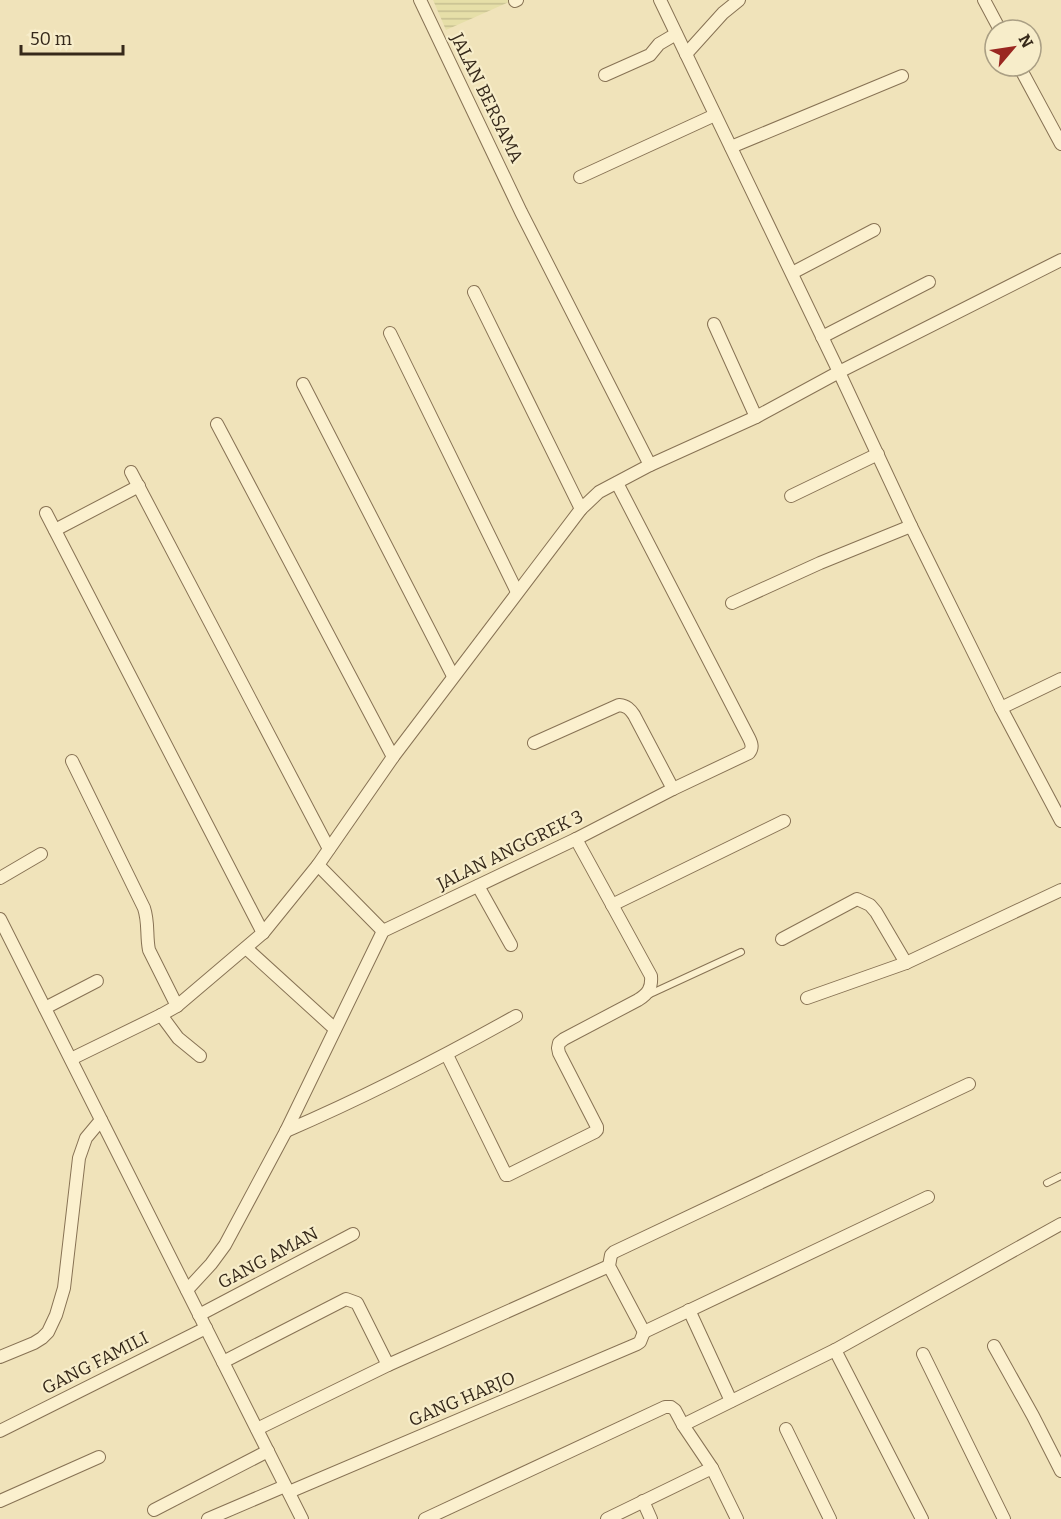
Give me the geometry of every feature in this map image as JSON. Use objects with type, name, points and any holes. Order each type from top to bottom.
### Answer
[{"type":"street","name":"JALAN BERSAMA","points":[[420,0],[521,212],[650,465]]},
{"type":"street","points":[[660,0],[911,526],[1001,708],[1061,821]]},
{"type":"street","points":[[605,75],[650,55],[659,44],[680,43],[739,0]]},
{"type":"street","points":[[984,0],[994,18]]},
{"type":"street","points":[[731,147],[902,76]]},
{"type":"street","points":[[1025,78],[1061,144]]},
{"type":"street","points":[[580,177],[715,115]]},
{"type":"street","points":[[792,273],[874,230]]},
{"type":"street","points":[[70,1059],[177,1005],[264,933],[318,865],[453,676],[580,509],[599,492],[650,465],[756,417],[839,372],[1061,260]]},
{"type":"street","points":[[822,337],[928,282]]},
{"type":"street","points":[[474,292],[580,509]]},
{"type":"street","points":[[714,324],[756,417]]},
{"type":"street","points":[[390,333],[517,592]]},
{"type":"street","points":[[303,384],[453,676]]},
{"type":"street","points":[[217,424],[393,757]]},
{"type":"street","points":[[791,496],[878,454]]},
{"type":"street","points":[[131,472],[329,849]]},
{"type":"street","name":"JALAN ANGGREK 3","points":[[383,931],[749,753],[751,743],[617,483]]},
{"type":"street","points":[[55,530],[139,486]]},
{"type":"street","points":[[46,513],[264,933]]},
{"type":"street","points":[[732,603],[820,563],[911,526]]},
{"type":"street","points":[[1001,708],[1061,679]]},
{"type":"street","points":[[534,743],[619,705],[625,705],[634,714],[673,789]]},
{"type":"street","points":[[72,761],[144,908],[148,918],[149,950],[177,1005]]},
{"type":"street","points":[[612,905],[784,821]]},
{"type":"street","points":[[447,1055],[508,1175],[596,1131],[597,1127],[559,1053],[559,1043],[646,995],[652,984],[651,976],[576,839]]},
{"type":"street","points":[[0,878],[41,854]]},
{"type":"street","points":[[187,1290],[220,1254],[286,1131],[383,931],[318,865]]},
{"type":"street","points":[[478,886],[512,945]]},
{"type":"street","points":[[807,998],[906,963],[1061,890]]},
{"type":"street","points":[[782,939],[857,899],[870,905],[876,912],[906,963]]},
{"type":"street","points":[[0,919],[302,1519]]},
{"type":"street","points":[[246,948],[335,1029]]},
{"type":"street","points":[[45,1008],[97,981]]},
{"type":"street","points":[[161,1015],[178,1038],[200,1056]]},
{"type":"street","points":[[286,1131],[447,1055],[516,1016]]},
{"type":"street","points":[[644,1332],[609,1266],[611,1255],[619,1249],[969,1084]]},
{"type":"street","points":[[0,1357],[42,1338],[48,1332],[56,1315],[64,1288],[79,1158],[86,1138],[101,1120]]},
{"type":"street","name":"GANG HARJO","points":[[208,1519],[287,1489],[637,1344],[644,1332],[928,1197]]},
{"type":"street","points":[[683,1425],[835,1350],[1061,1224]]},
{"type":"street","name":"GANG AMAN","points":[[199,1315],[353,1234]]},
{"type":"street","points":[[257,1430],[388,1365],[609,1266]]},
{"type":"street","points":[[223,1362],[346,1299],[357,1303],[360,1307],[388,1365]]},
{"type":"street","points":[[689,1311],[731,1401]]},
{"type":"street","name":"GANG FAMILI","points":[[0,1431],[206,1328]]},
{"type":"street","points":[[994,1346],[1034,1416],[1061,1471]]},
{"type":"street","points":[[835,1350],[922,1519]]},
{"type":"street","points":[[923,1354],[1004,1519]]},
{"type":"street","points":[[425,1519],[665,1407],[675,1410],[712,1468],[737,1519]]},
{"type":"street","points":[[786,1428],[830,1519]]},
{"type":"street","points":[[154,1510],[268,1451]]},
{"type":"street","points":[[0,1501],[99,1457]]},
{"type":"street","points":[[607,1519],[712,1468]]},
{"type":"street","points":[[643,1501],[651,1519]]},
{"type":"lane","points":[[646,995],[741,952]]},
{"type":"lane","points":[[1047,1184],[1061,1176]]},
{"type":"shaded area","points":[[433,0],[508,0],[509,2],[446,30]]}]
